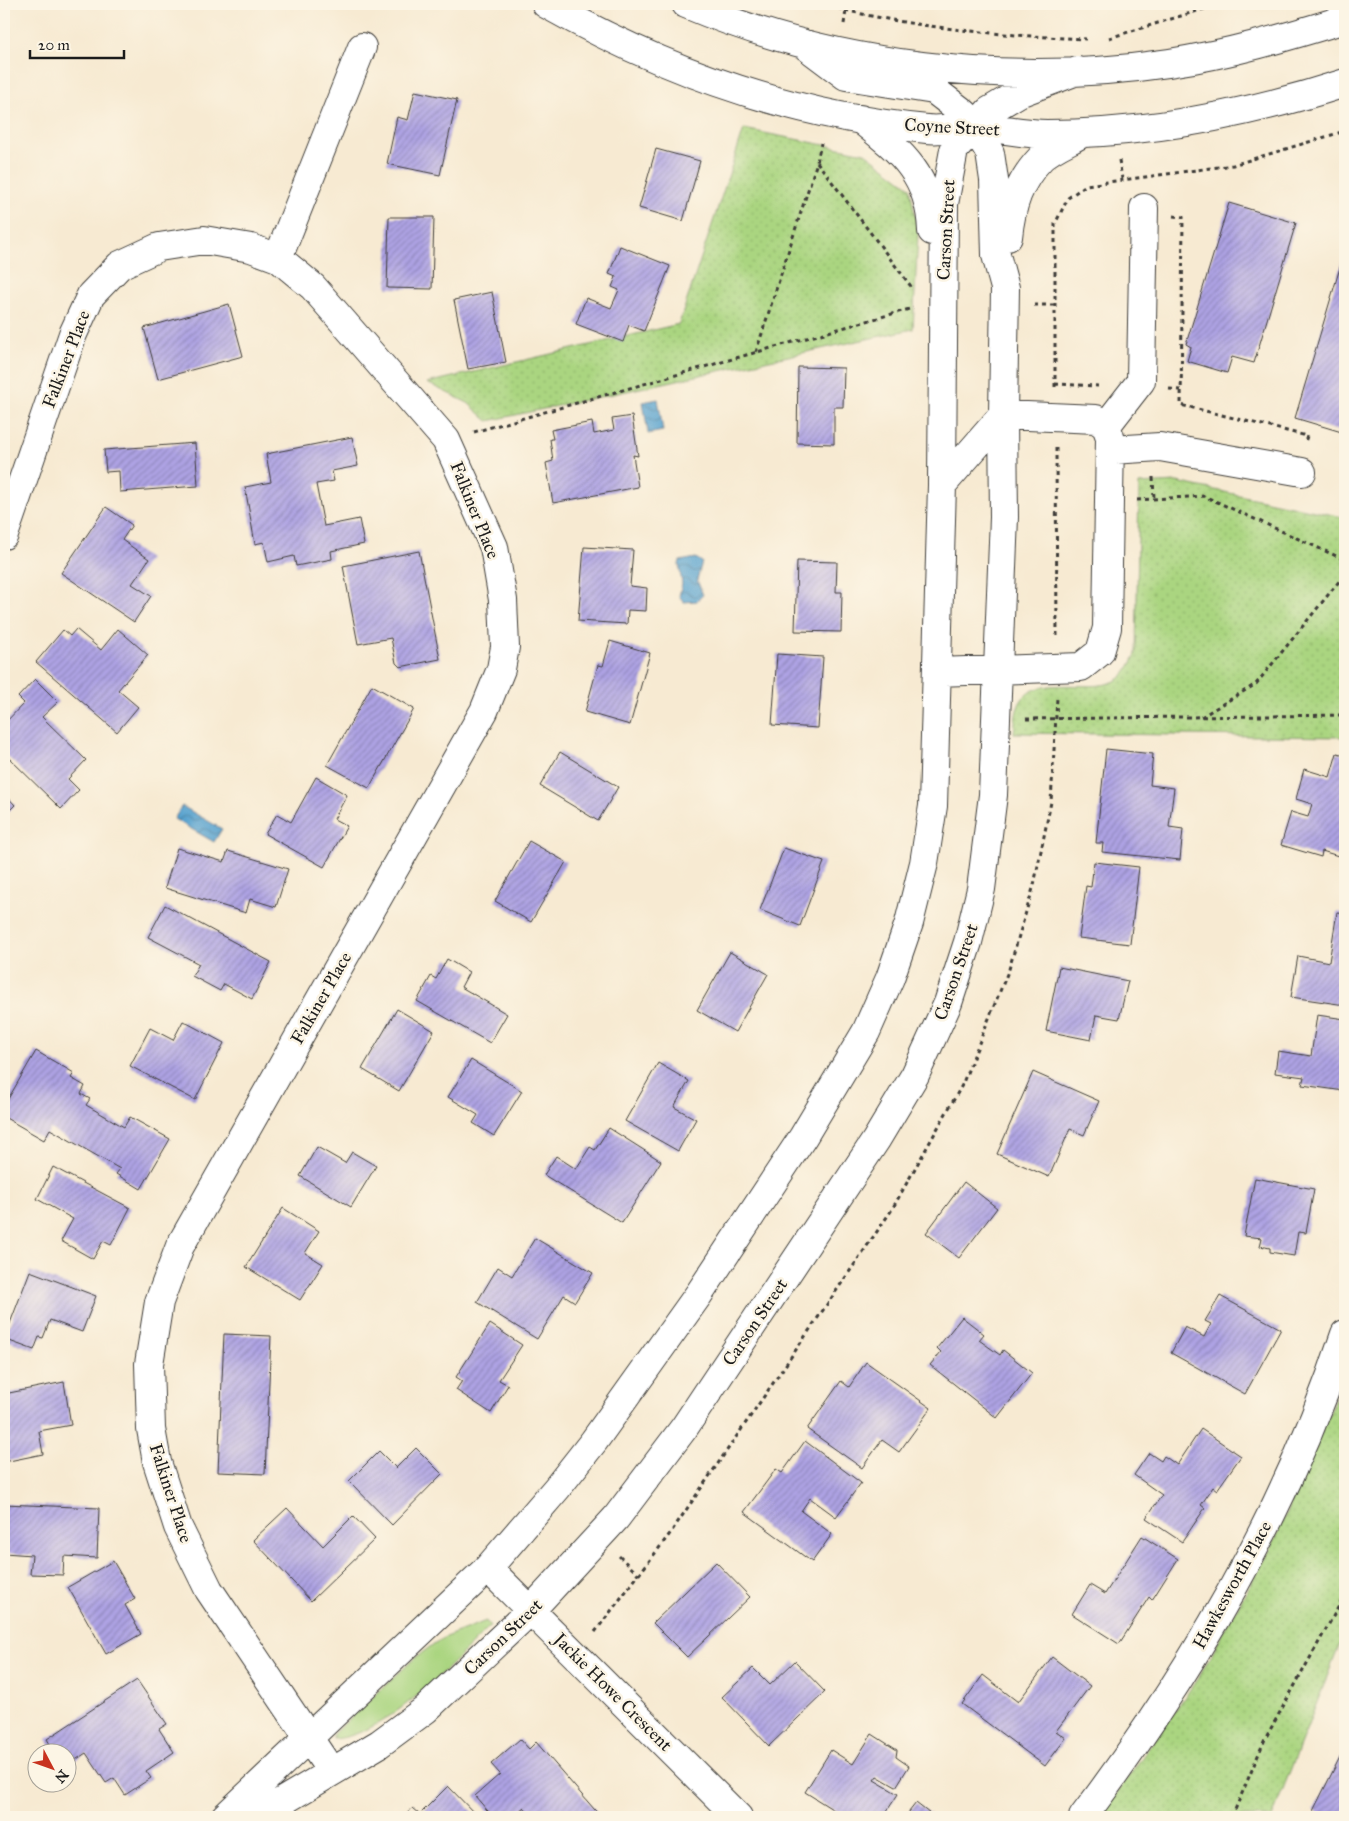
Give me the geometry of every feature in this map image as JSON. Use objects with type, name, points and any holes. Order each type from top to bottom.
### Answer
[{"type":"street","name":"Coyne Street","points":[[546,4],[587,27],[716,82],[821,112],[928,129],[975,127],[1045,134],[1107,132],[1214,118],[1291,100],[1345,83]]},
{"type":"street","points":[[686,4],[734,22],[802,43],[886,61],[992,71],[1077,71],[1169,63],[1261,45],[1345,19]]},
{"type":"street","points":[[802,43],[846,76],[934,90],[964,113],[975,127],[989,111],[1020,93],[1077,71]]},
{"type":"street","points":[[278,258],[362,47]]},
{"type":"street","points":[[859,118],[900,151],[924,187],[929,202],[933,270],[943,284]]},
{"type":"street","name":"Carson Street","points":[[225,1817],[488,1568],[594,1441],[650,1365],[804,1138],[866,1032],[890,978],[906,932],[924,863],[934,806],[942,485],[944,204],[947,179],[954,150],[975,127],[990,153],[994,180],[996,255],[1006,288],[1003,415],[1004,517],[993,795],[981,889],[968,942],[948,1003],[915,1075],[870,1149],[684,1428],[616,1518],[531,1610],[425,1710],[379,1744],[256,1817]]},
{"type":"street","points":[[1006,288],[1008,240],[1014,199],[1042,157],[1085,132]]},
{"type":"street","points":[[1108,438],[1141,381],[1144,212]]},
{"type":"street","name":"Falkiner Place","points":[[4,535],[73,334],[91,295],[120,266],[159,247],[204,240],[251,248],[278,258],[313,287],[446,440],[494,547],[503,600],[504,647],[501,669],[484,711],[180,1246],[159,1302],[149,1364],[151,1429],[157,1462],[178,1527],[209,1590],[331,1771]]},
{"type":"street","points":[[938,672],[1081,667],[1100,652],[1108,628],[1110,501],[1108,438],[1096,419],[1003,415],[942,485]]},
{"type":"street","points":[[1108,438],[1299,472]]},
{"type":"street","name":"Hawkesworth Place","points":[[1083,1817],[1116,1773],[1205,1637],[1274,1509],[1306,1439],[1345,1334]]},
{"type":"street","name":"Jackie Howe Crescent","points":[[488,1568],[738,1817]]},
{"type":"path","points":[[822,4],[846,11],[918,24],[1024,36],[1095,39]]},
{"type":"path","points":[[1104,39],[1220,4]]},
{"type":"path","points":[[1122,179],[1233,165],[1345,131]]},
{"type":"path","points":[[756,352],[817,162],[919,297]]},
{"type":"path","points":[[1144,212],[1183,217],[1181,405],[1307,436],[1299,472]]},
{"type":"path","points":[[446,440],[915,307]]},
{"type":"path","points":[[1110,501],[1204,496],[1345,560]]},
{"type":"path","points":[[1200,717],[1256,684],[1345,574]]},
{"type":"path","points":[[997,719],[1345,715]]},
{"type":"path","points":[[1232,1817],[1266,1739],[1345,1595]]},
{"type":"green space","points":[[744,129],[865,153],[910,187],[918,234],[913,329],[488,421],[468,403],[427,383],[679,324]]},
{"type":"green space","points":[[1177,482],[1343,517],[1345,515],[1345,737],[1014,733],[1017,710],[1023,698],[1033,690],[1046,686],[1060,685],[1104,685],[1119,679],[1128,669],[1136,654],[1139,484]]},
{"type":"green space","points":[[1345,1377],[1345,1631],[1272,1817],[1100,1817],[1198,1678],[1272,1546]]},
{"type":"green space","points":[[486,1621],[490,1626],[418,1695],[375,1725],[353,1735],[333,1739],[333,1734],[415,1658],[448,1636]]},
{"type":"water","points":[[658,399],[663,431],[648,434],[643,402]]},
{"type":"water","points":[[696,558],[702,562],[697,580],[703,595],[697,601],[684,602],[679,596],[682,584],[679,564],[680,561]]},
{"type":"water","points":[[182,806],[222,829],[214,842],[174,819]]},
{"type":"building","points":[[415,91],[457,100],[440,175],[387,164],[397,117],[408,120]]},
{"type":"building","points":[[656,149],[700,161],[683,221],[639,208]]},
{"type":"building","points":[[1229,203],[1296,223],[1254,363],[1232,357],[1227,373],[1187,361],[1191,347],[1186,344]]},
{"type":"building","points":[[389,217],[434,217],[432,289],[387,288]]},
{"type":"building","points":[[620,246],[670,266],[644,331],[629,325],[623,342],[576,324],[586,298],[611,308],[619,290],[612,287],[616,277],[609,274]]},
{"type":"building","points":[[1345,251],[1345,433],[1295,418]]},
{"type":"building","points":[[492,292],[506,362],[468,369],[454,300]]},
{"type":"building","points":[[229,304],[243,356],[158,379],[144,328]]},
{"type":"building","points":[[798,367],[844,368],[843,407],[834,407],[834,444],[797,443]]},
{"type":"building","points":[[632,416],[638,456],[633,455],[638,487],[553,503],[546,463],[553,461],[550,439],[553,439],[551,430],[592,422],[594,434],[614,430],[612,419]]},
{"type":"building","points":[[352,437],[358,466],[332,471],[334,481],[316,484],[324,526],[359,519],[364,544],[331,551],[332,559],[296,566],[294,556],[268,562],[264,542],[255,544],[245,487],[271,482],[266,454]]},
{"type":"building","points":[[195,443],[198,486],[120,492],[119,471],[106,472],[104,450]]},
{"type":"building","points":[[106,507],[132,525],[122,540],[149,559],[132,584],[151,596],[134,622],[61,573]]},
{"type":"building","points":[[584,547],[633,550],[630,586],[647,588],[646,611],[628,610],[627,624],[578,621]]},
{"type":"building","points":[[419,551],[440,659],[400,667],[396,663],[391,638],[358,644],[343,566]]},
{"type":"building","points":[[797,561],[837,562],[836,592],[842,592],[841,632],[795,631]]},
{"type":"building","points":[[76,629],[101,650],[118,629],[148,655],[118,690],[138,707],[117,732],[36,662],[63,630],[70,636]]},
{"type":"building","points":[[610,641],[650,653],[630,725],[585,712],[598,665],[603,666]]},
{"type":"building","points":[[777,654],[823,657],[818,728],[772,725]]},
{"type":"building","points":[[35,679],[58,702],[42,717],[86,760],[68,779],[79,790],[61,809],[4,753],[4,724],[24,703],[18,697]]},
{"type":"building","points":[[372,685],[414,709],[369,788],[327,765]]},
{"type":"building","points":[[1106,749],[1153,754],[1150,785],[1174,788],[1169,827],[1183,829],[1180,860],[1102,852],[1103,843],[1096,843]]},
{"type":"building","points":[[560,752],[618,787],[598,821],[540,786]]},
{"type":"building","points":[[1337,753],[1345,755],[1345,858],[1322,851],[1321,857],[1281,845],[1291,812],[1308,817],[1312,804],[1296,799],[1304,769],[1330,777]]},
{"type":"building","points":[[316,777],[347,795],[334,819],[347,826],[324,867],[265,834],[277,814],[291,822]]},
{"type":"building","points":[[4,793],[15,805],[4,816]]},
{"type":"building","points":[[529,841],[566,862],[531,922],[495,901]]},
{"type":"building","points":[[177,848],[224,862],[228,851],[288,869],[276,907],[250,899],[246,913],[165,888]]},
{"type":"building","points":[[784,848],[824,862],[800,926],[760,910]]},
{"type":"building","points":[[1094,862],[1139,867],[1130,944],[1079,938],[1086,886],[1091,887]]},
{"type":"building","points":[[165,905],[271,962],[252,999],[224,984],[220,991],[192,976],[199,964],[148,937]]},
{"type":"building","points":[[1337,912],[1345,913],[1345,1005],[1291,997],[1298,956],[1329,962]]},
{"type":"building","points":[[730,952],[768,974],[735,1032],[697,1010]]},
{"type":"building","points":[[447,959],[469,972],[461,987],[507,1014],[490,1043],[417,1001],[431,976],[436,979]]},
{"type":"building","points":[[1059,967],[1128,981],[1119,1019],[1096,1015],[1091,1040],[1046,1031]]},
{"type":"building","points":[[397,1009],[434,1031],[399,1091],[362,1069]]},
{"type":"building","points":[[1317,1015],[1345,1019],[1344,1091],[1302,1085],[1304,1077],[1275,1073],[1278,1051],[1311,1056]]},
{"type":"building","points":[[183,1021],[224,1043],[195,1100],[130,1066],[150,1028],[173,1040]]},
{"type":"building","points":[[36,1051],[74,1073],[71,1078],[85,1086],[81,1094],[90,1099],[86,1105],[124,1127],[130,1117],[170,1139],[141,1189],[116,1174],[120,1169],[50,1129],[44,1140],[4,1117],[4,1106]]},
{"type":"building","points":[[471,1060],[522,1091],[494,1136],[473,1123],[478,1115],[448,1097]]},
{"type":"building","points":[[658,1063],[689,1081],[674,1107],[696,1119],[678,1151],[625,1121]]},
{"type":"building","points":[[1033,1072],[1099,1101],[1084,1135],[1070,1129],[1049,1177],[997,1154]]},
{"type":"building","points":[[609,1128],[661,1161],[622,1223],[544,1175],[556,1156],[576,1169],[590,1147],[595,1150]]},
{"type":"building","points":[[317,1147],[345,1163],[352,1152],[376,1166],[351,1207],[300,1176]]},
{"type":"building","points":[[53,1167],[130,1208],[111,1245],[103,1241],[93,1259],[61,1241],[73,1219],[37,1199]]},
{"type":"building","points":[[1255,1178],[1314,1189],[1306,1233],[1298,1232],[1294,1256],[1270,1252],[1270,1248],[1260,1246],[1262,1238],[1244,1236]]},
{"type":"building","points":[[964,1182],[997,1208],[959,1258],[926,1233]]},
{"type":"building","points":[[283,1208],[319,1231],[305,1253],[323,1264],[300,1300],[246,1267]]},
{"type":"building","points":[[535,1238],[593,1273],[575,1302],[564,1295],[537,1339],[477,1302],[498,1267],[512,1276]]},
{"type":"building","points":[[30,1271],[96,1296],[82,1332],[50,1320],[43,1338],[39,1337],[34,1350],[4,1339]]},
{"type":"building","points":[[1220,1296],[1281,1329],[1245,1394],[1171,1353],[1185,1327],[1204,1337],[1211,1324],[1205,1321]]},
{"type":"building","points":[[962,1317],[984,1334],[979,1340],[1000,1355],[1003,1350],[1032,1373],[997,1418],[930,1365],[941,1352],[937,1348]]},
{"type":"building","points":[[490,1324],[522,1345],[499,1380],[508,1385],[491,1413],[456,1390],[462,1381],[456,1377]]},
{"type":"building","points":[[224,1334],[271,1336],[265,1474],[218,1472]]},
{"type":"building","points":[[866,1362],[931,1408],[899,1452],[882,1440],[862,1468],[807,1429],[841,1381],[849,1387]]},
{"type":"building","points":[[64,1382],[71,1425],[39,1431],[43,1454],[4,1462],[4,1394]]},
{"type":"building","points":[[1201,1429],[1241,1456],[1217,1490],[1213,1487],[1201,1505],[1205,1508],[1182,1542],[1146,1518],[1162,1495],[1134,1475],[1149,1453],[1161,1461],[1164,1456],[1177,1465]]},
{"type":"building","points":[[805,1441],[861,1483],[836,1517],[810,1498],[801,1511],[832,1534],[812,1562],[744,1512],[776,1469],[782,1473]]},
{"type":"building","points":[[416,1448],[442,1474],[392,1525],[349,1481],[379,1451],[396,1468]]},
{"type":"building","points":[[4,1504],[99,1508],[97,1558],[64,1556],[63,1575],[30,1574],[32,1555],[4,1553]]},
{"type":"building","points":[[287,1508],[323,1546],[353,1516],[375,1539],[311,1601],[253,1540]]},
{"type":"building","points":[[1142,1536],[1178,1559],[1152,1600],[1149,1597],[1119,1644],[1072,1614],[1090,1585],[1105,1594]]},
{"type":"building","points":[[113,1561],[135,1599],[125,1605],[141,1634],[106,1654],[68,1587]]},
{"type":"building","points":[[716,1562],[750,1597],[687,1657],[653,1623]]},
{"type":"building","points":[[1052,1657],[1090,1686],[1056,1731],[1066,1738],[1045,1766],[962,1704],[983,1675],[1018,1702]]},
{"type":"building","points":[[795,1661],[825,1692],[769,1746],[722,1697],[753,1668],[770,1685]]},
{"type":"building","points":[[137,1680],[167,1724],[159,1729],[174,1752],[146,1771],[151,1778],[125,1795],[114,1778],[106,1783],[86,1753],[78,1758],[78,1744],[50,1744],[47,1739]]},
{"type":"building","points":[[872,1734],[897,1750],[896,1757],[909,1766],[896,1787],[877,1776],[874,1780],[898,1794],[883,1817],[845,1817],[805,1792],[831,1750],[853,1764]]},
{"type":"building","points":[[520,1739],[529,1749],[536,1742],[601,1817],[532,1817],[524,1807],[512,1817],[493,1817],[475,1796],[500,1774],[491,1764]]},
{"type":"building","points":[[1345,1747],[1345,1817],[1326,1817],[1313,1811]]},
{"type":"building","points":[[448,1786],[478,1817],[403,1817],[413,1808],[420,1814]]},
{"type":"building","points":[[916,1803],[934,1817],[905,1817]]}]
